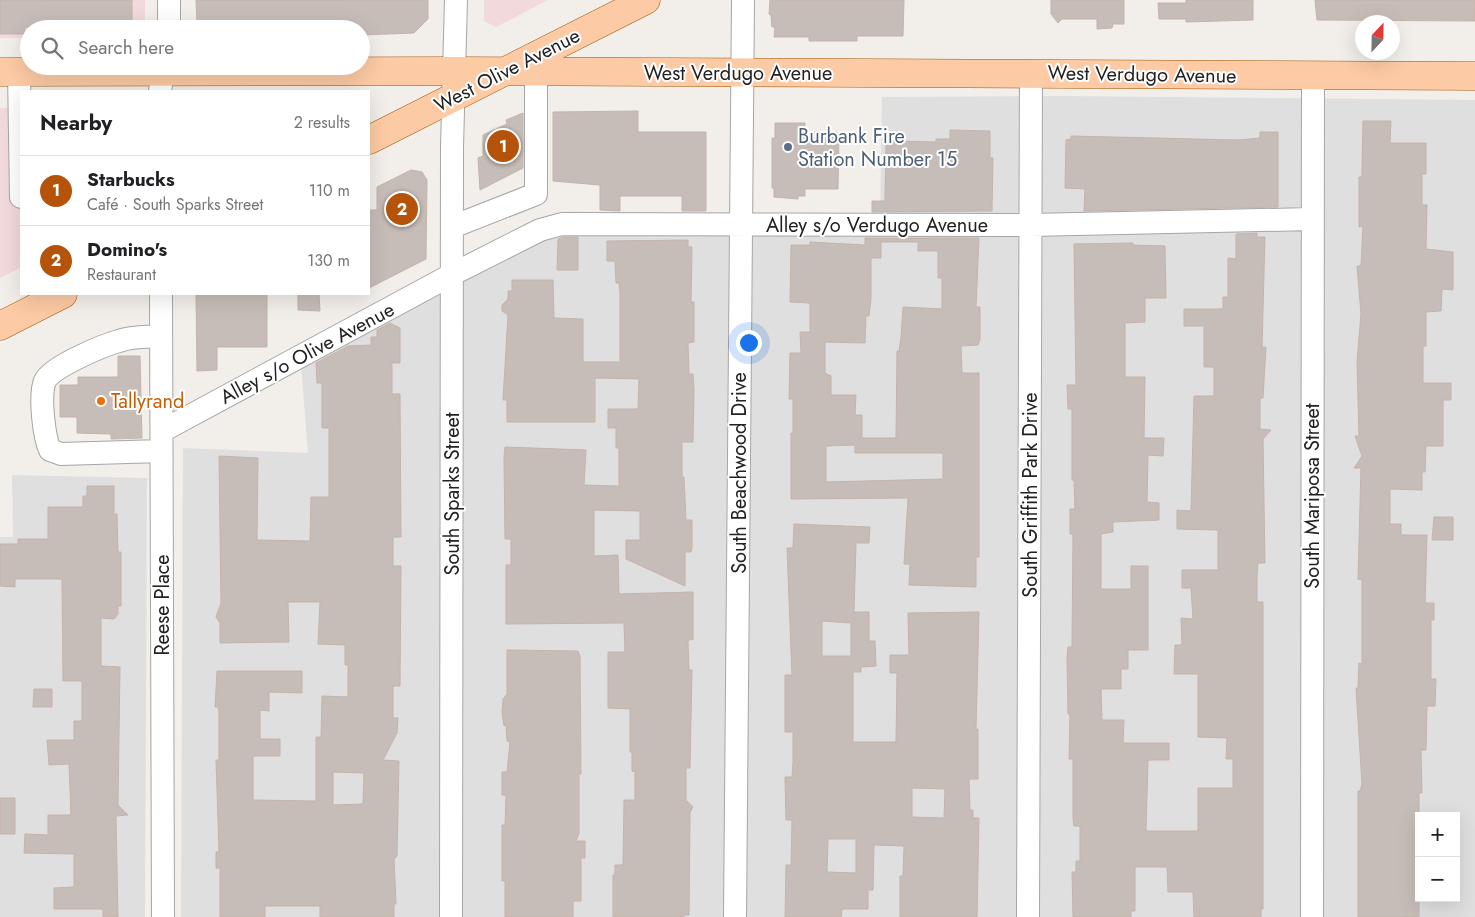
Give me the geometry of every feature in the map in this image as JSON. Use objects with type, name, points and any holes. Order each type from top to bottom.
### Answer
[{"type":"main road","name":"West Olive Avenue","points":[[370,139],[503,72],[609,8],[646,0]]},
{"type":"main road","name":"West Verdugo Avenue","points":[[370,71],[1475,76]]},
{"type":"main road","name":"West Verdugo Avenue","points":[[124,75],[192,75]]},
{"type":"main road","points":[[315,75],[340,90]]},
{"type":"main road","points":[[0,326],[29,302],[59,295]]},
{"type":"street","points":[[169,0],[169,20]]},
{"type":"street","name":"South Sparks Street","points":[[451,917],[452,98],[456,0]]},
{"type":"street","name":"South Beachwood Drive","points":[[735,917],[739,381],[743,225],[743,0]]},
{"type":"street","points":[[9,72],[20,120]]},
{"type":"street","points":[[452,227],[536,194],[536,73]]},
{"type":"street","name":"South Griffith Park Drive","points":[[1028,917],[1031,73]]},
{"type":"street","name":"South Mariposa Street","points":[[1312,917],[1313,76]]},
{"type":"street","name":"Alley s/o Verdugo Avenue","points":[[453,274],[540,230],[562,224],[1030,225],[1312,219]]},
{"type":"street","name":"Alley s/o Olive Avenue","points":[[161,441],[453,274]]},
{"type":"street","name":"Reese Place","points":[[161,295],[163,917]]},
{"type":"street","points":[[161,336],[121,340],[95,350],[53,372],[45,381],[44,393],[45,439],[50,450],[60,454],[161,441]]},
{"type":"shaded area","points":[[0,0],[145,0],[145,20],[20,20],[20,38],[0,38]]},
{"type":"shaded area","points":[[484,0],[548,0],[496,27],[484,21]]},
{"type":"shaded area","points":[[1061,96],[1475,100],[1475,917],[181,917],[183,448],[308,453],[301,365],[550,235],[880,231],[882,97]]},
{"type":"shaded area","points":[[0,108],[20,108],[20,268],[0,278]]},
{"type":"shaded area","points":[[12,475],[147,478],[145,917],[0,917],[0,537],[13,537]]},
{"type":"building","points":[[0,0],[132,0],[132,20],[20,20],[20,34],[0,34]]},
{"type":"building","points":[[196,0],[428,0],[428,19],[414,33],[370,35],[370,20],[197,20]]},
{"type":"building","points":[[770,0],[904,0],[903,36],[857,36],[857,41],[809,41],[809,37],[774,37],[775,27],[772,27],[771,15],[769,14]]},
{"type":"building","points":[[1051,0],[1124,0],[1124,24],[1113,24],[1112,28],[1097,29],[1097,19],[1062,19],[1058,23],[1051,14]]},
{"type":"building","points":[[1186,0],[1253,0],[1253,20],[1186,22],[1186,19],[1159,19],[1158,3],[1186,3]]},
{"type":"building","points":[[1315,0],[1475,0],[1475,21],[1400,21],[1400,15],[1355,15],[1355,20],[1317,20]]},
{"type":"building","points":[[638,111],[638,132],[706,132],[706,211],[682,211],[682,196],[620,196],[620,211],[600,210],[600,185],[553,181],[553,112]]},
{"type":"building","points":[[523,113],[523,168],[480,190],[478,158],[483,156],[483,135],[507,124],[506,120]]},
{"type":"building","points":[[1363,121],[1391,121],[1390,143],[1426,143],[1426,174],[1422,174],[1422,205],[1427,205],[1426,249],[1453,252],[1453,290],[1442,289],[1441,311],[1426,312],[1426,346],[1423,346],[1423,383],[1451,383],[1451,400],[1443,400],[1443,446],[1426,446],[1425,472],[1422,472],[1422,490],[1390,489],[1390,524],[1401,524],[1401,535],[1427,535],[1425,603],[1434,603],[1434,620],[1431,620],[1431,679],[1436,679],[1435,706],[1427,706],[1426,750],[1421,750],[1422,793],[1419,793],[1419,812],[1415,812],[1415,902],[1419,902],[1419,917],[1358,917],[1358,791],[1360,791],[1362,784],[1356,688],[1358,688],[1359,663],[1362,664],[1362,580],[1358,579],[1361,468],[1354,468],[1362,456],[1355,436],[1359,436],[1357,362],[1361,314],[1357,266],[1361,266],[1363,226],[1359,227],[1359,177],[1362,177]]},
{"type":"building","points":[[775,123],[805,123],[805,132],[839,133],[838,189],[805,189],[805,196],[798,196],[798,199],[774,197],[774,188],[772,188],[772,138],[775,138]]},
{"type":"building","points":[[950,130],[990,131],[990,158],[993,158],[992,211],[872,212],[872,201],[885,201],[886,144],[892,144],[892,141],[936,142],[936,139],[950,139]]},
{"type":"building","points":[[1260,132],[1278,132],[1278,207],[1084,211],[1085,189],[1065,188],[1066,140],[1071,139],[1071,136],[1239,140],[1260,138]]},
{"type":"building","points":[[411,170],[422,172],[427,180],[426,259],[370,287],[370,210],[377,210],[377,187]]},
{"type":"building","points":[[1257,233],[1257,237],[1265,237],[1262,347],[1266,347],[1263,398],[1260,398],[1260,429],[1271,430],[1263,439],[1265,563],[1258,563],[1257,574],[1257,602],[1263,602],[1263,909],[1261,909],[1261,917],[1194,917],[1193,892],[1168,892],[1167,867],[1135,867],[1135,911],[1131,911],[1131,917],[1073,917],[1072,872],[1076,872],[1076,861],[1080,861],[1080,826],[1074,826],[1073,818],[1073,759],[1069,759],[1070,714],[1068,714],[1067,659],[1068,647],[1072,647],[1073,534],[1070,534],[1070,509],[1075,509],[1074,480],[1072,480],[1072,409],[1068,409],[1067,385],[1076,385],[1074,244],[1133,243],[1133,245],[1165,246],[1166,298],[1145,298],[1145,322],[1125,323],[1125,377],[1145,377],[1144,438],[1164,438],[1163,456],[1148,455],[1147,502],[1159,503],[1159,520],[1113,522],[1113,532],[1101,534],[1101,589],[1131,589],[1131,566],[1148,566],[1148,650],[1128,650],[1128,669],[1121,669],[1121,689],[1101,689],[1102,720],[1124,720],[1123,743],[1169,743],[1169,760],[1148,760],[1146,831],[1198,831],[1198,788],[1233,788],[1233,759],[1226,759],[1227,738],[1198,737],[1198,674],[1174,674],[1175,645],[1182,645],[1181,618],[1193,619],[1191,588],[1182,588],[1182,570],[1218,570],[1218,530],[1177,529],[1177,510],[1191,511],[1194,396],[1214,396],[1214,367],[1204,367],[1204,326],[1184,326],[1184,309],[1223,309],[1223,297],[1228,297],[1228,258],[1236,259],[1236,234]]},
{"type":"building","points":[[578,237],[578,270],[557,270],[558,239]]},
{"type":"building","points":[[865,238],[979,238],[976,307],[980,307],[980,339],[978,345],[961,346],[962,373],[979,373],[979,557],[976,557],[976,587],[909,585],[910,564],[904,564],[908,498],[791,499],[793,399],[789,399],[790,353],[801,353],[800,332],[810,332],[810,303],[790,302],[791,245],[810,245],[810,242],[865,245]],"holes":[[[881,242],[918,242],[918,251],[938,251],[938,278],[942,278],[942,309],[903,307],[901,337],[899,351],[897,351],[896,438],[862,438],[862,415],[855,415],[856,395],[831,395],[831,376],[825,373],[825,342],[865,343],[866,316],[869,316],[871,299],[871,258],[881,258]],[[855,445],[855,453],[943,453],[943,479],[826,482],[826,446]]]},
{"type":"building","points":[[688,240],[688,247],[692,247],[691,302],[694,302],[694,342],[688,343],[689,374],[693,374],[694,389],[693,442],[682,442],[682,477],[684,477],[686,520],[692,520],[692,548],[691,552],[685,552],[685,586],[626,559],[626,540],[640,540],[640,511],[594,510],[594,556],[618,555],[619,594],[693,592],[693,640],[690,639],[688,642],[689,670],[692,670],[690,768],[686,768],[686,800],[693,807],[690,812],[689,915],[684,915],[684,917],[613,917],[613,875],[615,875],[615,865],[623,865],[624,800],[635,800],[635,772],[632,771],[632,752],[630,752],[630,709],[608,708],[608,652],[625,652],[624,623],[506,624],[506,565],[511,565],[511,539],[505,539],[504,457],[505,447],[586,450],[584,485],[619,486],[619,448],[616,448],[616,428],[608,428],[608,409],[638,409],[639,379],[595,378],[595,422],[507,422],[507,400],[503,400],[508,315],[502,311],[502,305],[508,299],[508,291],[512,291],[512,280],[553,280],[554,318],[583,319],[583,362],[620,362],[620,292],[619,283],[616,283],[615,261],[607,261],[607,241]]},
{"type":"building","points":[[196,295],[267,295],[267,347],[217,347],[217,370],[197,371]]},
{"type":"building","points":[[298,295],[319,295],[320,311],[298,310]]},
{"type":"building","points":[[390,323],[400,328],[400,363],[392,363],[392,394],[400,394],[401,537],[393,537],[393,566],[401,566],[400,686],[393,686],[393,718],[398,718],[397,733],[383,760],[399,761],[397,856],[394,859],[396,904],[394,904],[394,917],[320,917],[320,906],[265,906],[265,917],[220,917],[220,868],[216,868],[216,852],[219,852],[216,760],[219,760],[219,712],[218,707],[215,707],[217,671],[302,671],[302,693],[269,692],[269,711],[260,710],[260,739],[280,739],[280,756],[253,756],[253,800],[316,801],[316,737],[321,737],[322,696],[348,697],[348,665],[345,665],[345,645],[318,644],[320,602],[288,602],[289,642],[220,643],[220,623],[216,617],[221,603],[219,456],[258,458],[257,540],[310,541],[311,497],[329,497],[329,428],[322,428],[322,383],[317,383],[316,363],[348,346],[371,345],[371,337],[377,337],[377,330]],"holes":[[[333,772],[364,773],[363,804],[333,805]]]},
{"type":"building","name":"Tallyrand","points":[[118,356],[140,356],[142,438],[111,439],[111,434],[77,433],[77,417],[60,417],[60,385],[78,385],[78,377],[118,377]]},
{"type":"building","points":[[87,486],[114,486],[114,514],[117,514],[118,552],[121,552],[121,606],[118,606],[118,614],[114,619],[101,618],[101,666],[120,667],[118,805],[128,815],[116,816],[118,917],[103,917],[103,909],[54,909],[54,888],[74,887],[74,854],[24,853],[25,834],[48,835],[48,815],[71,815],[69,764],[49,765],[47,740],[74,740],[74,721],[82,721],[82,681],[63,681],[62,579],[15,579],[15,587],[0,586],[0,544],[18,544],[18,539],[48,539],[48,507],[83,507],[83,496],[87,496]]},
{"type":"building","points":[[1434,517],[1453,517],[1453,540],[1432,540]]},
{"type":"building","points":[[794,524],[870,527],[869,543],[856,543],[854,612],[869,612],[869,641],[875,641],[876,666],[861,667],[861,672],[853,672],[853,742],[896,742],[897,673],[890,673],[890,655],[909,655],[908,613],[979,612],[976,729],[978,729],[978,779],[969,779],[970,810],[973,810],[973,818],[979,818],[977,917],[900,917],[900,876],[903,876],[904,846],[874,845],[873,890],[868,890],[868,909],[842,909],[841,917],[785,917],[786,865],[791,865],[792,820],[786,820],[785,777],[792,777],[793,763],[793,732],[785,732],[785,675],[792,675],[787,548],[793,548]],"holes":[[[822,621],[851,623],[851,656],[822,656]],[[912,788],[945,789],[944,818],[912,817]],[[828,839],[856,839],[856,873],[827,872]]]},
{"type":"building","points":[[507,650],[578,651],[580,656],[581,774],[579,774],[579,833],[576,841],[585,841],[585,858],[581,858],[581,901],[573,901],[573,917],[505,917],[505,881],[502,881],[502,825],[505,825],[506,795],[502,795],[502,772],[507,772],[510,742],[507,741],[506,725],[504,726],[502,712],[503,699],[507,694]]},
{"type":"building","points":[[34,689],[52,689],[52,707],[33,707]]},
{"type":"building","points":[[0,798],[15,798],[15,834],[0,834]]},
{"type":"place","name":"Starbucks","points":[[503,146]]},
{"type":"place","name":"Burbank Fire Station Number 15","points":[[788,147]]},
{"type":"place","name":"Domino's","points":[[402,209]]},
{"type":"place","name":"Tallyrand","points":[[101,401]]}]
